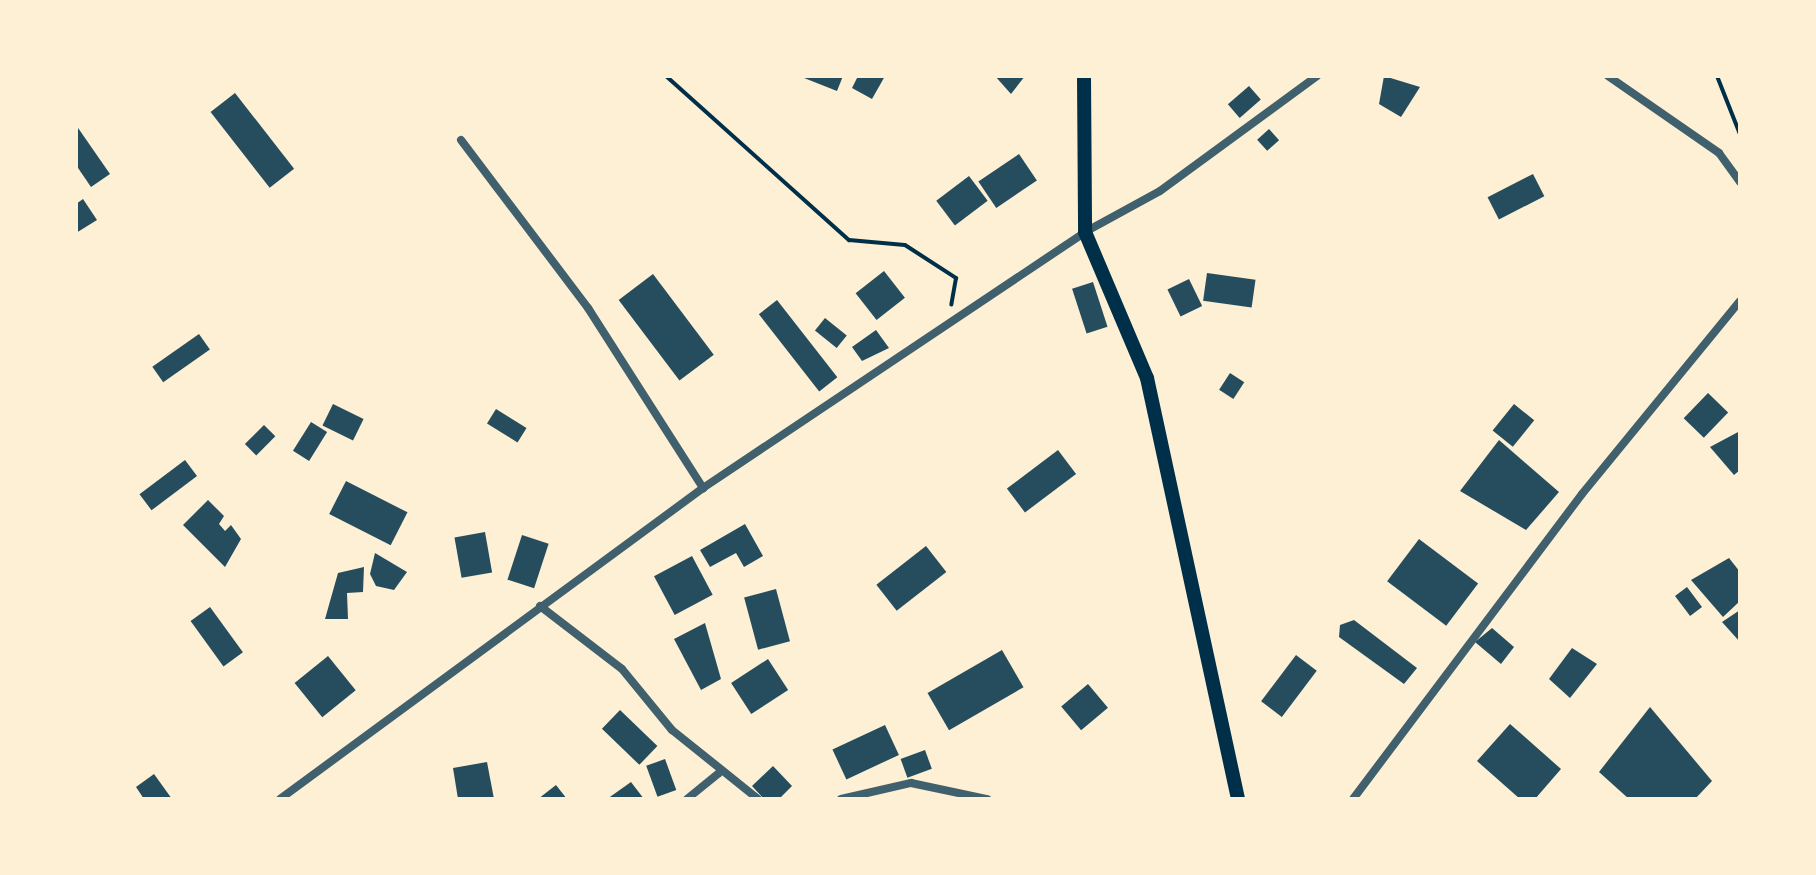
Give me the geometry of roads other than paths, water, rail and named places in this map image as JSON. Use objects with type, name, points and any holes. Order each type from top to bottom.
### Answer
[{"type":"main road","points":[[1084,76],[1085,232],[1147,378],[1238,799]]},
{"type":"street","points":[[280,799],[703,488],[1085,232],[1160,191],[1317,76]]},
{"type":"street","points":[[1608,76],[1719,153],[1740,182]]},
{"type":"street","points":[[461,140],[588,308],[703,488]]},
{"type":"street","points":[[1353,799],[1582,494],[1740,301]]},
{"type":"street","points":[[540,606],[622,669],[719,773],[758,799]]},
{"type":"street","points":[[687,799],[719,773]]},
{"type":"street","points":[[841,799],[911,783],[987,799]]}]
